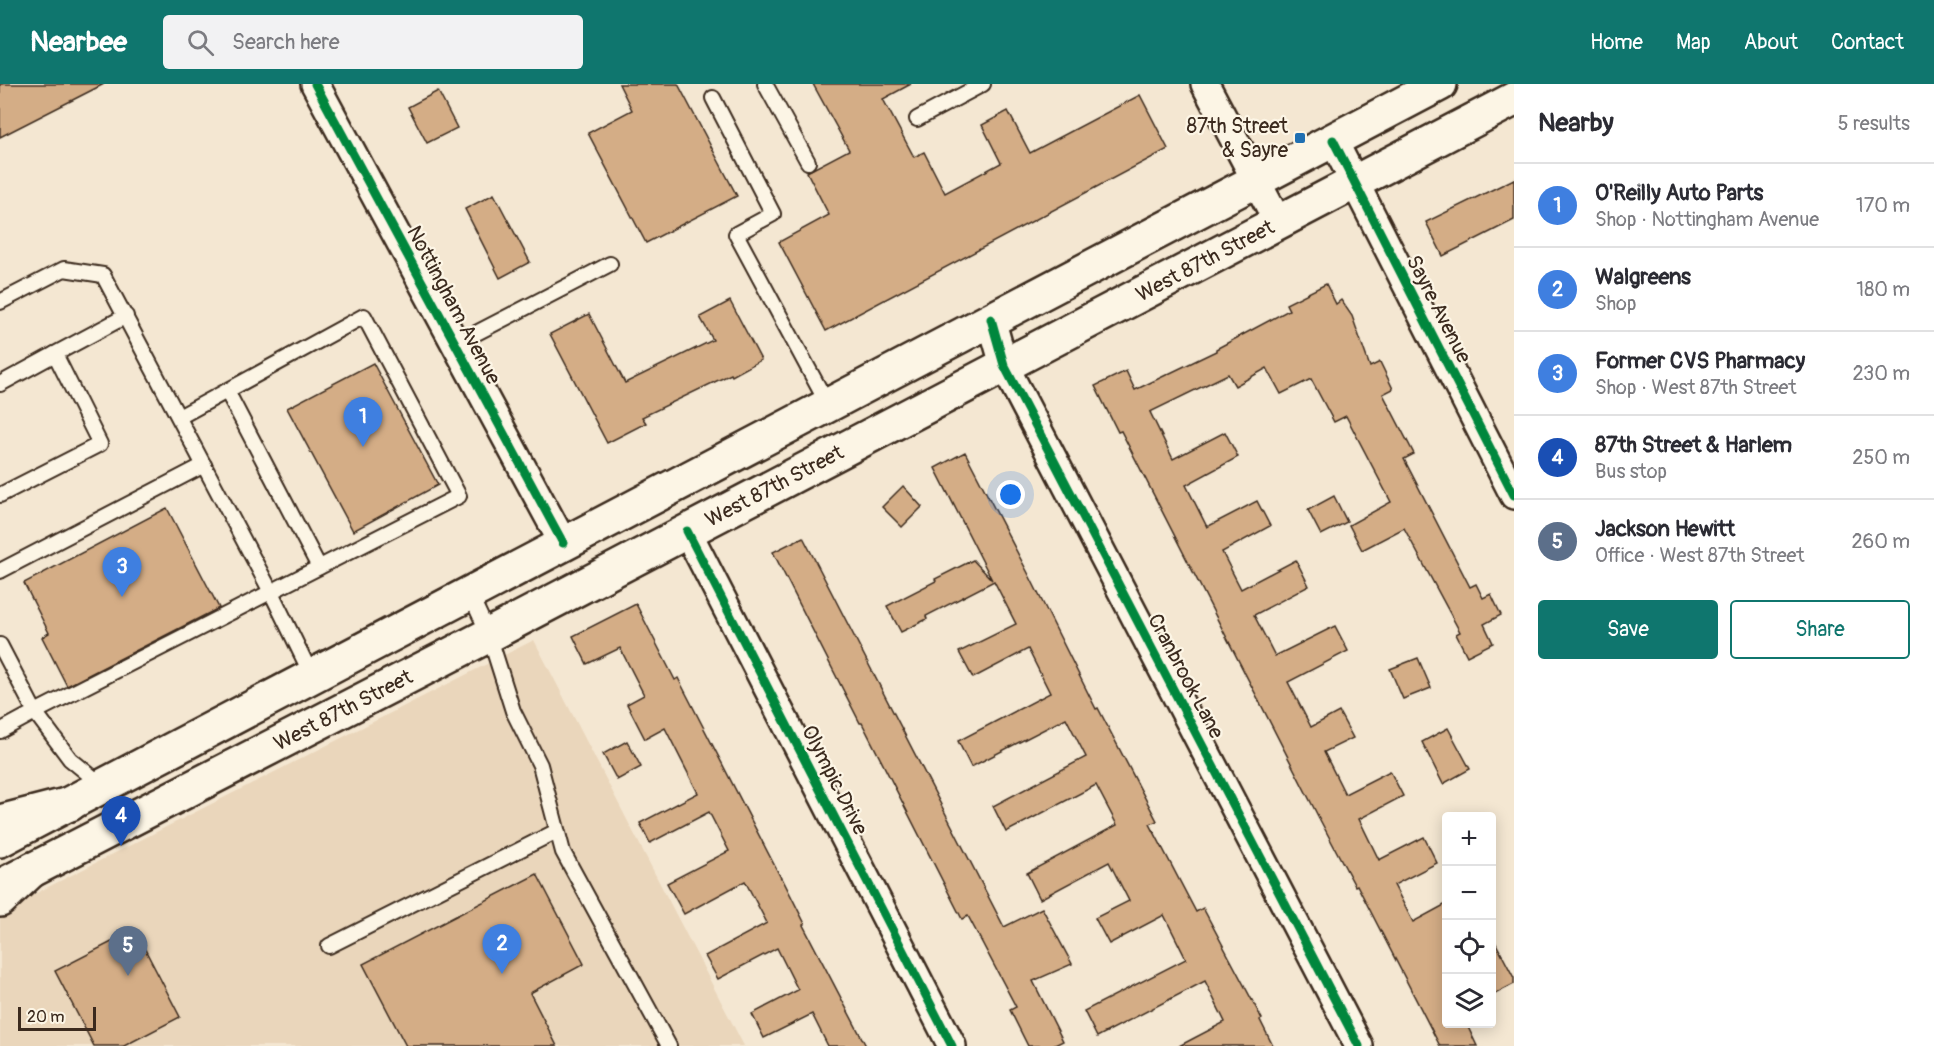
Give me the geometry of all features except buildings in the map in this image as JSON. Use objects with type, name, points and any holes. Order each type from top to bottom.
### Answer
[{"type":"main road","name":"West 87th Street","points":[[0,840],[1440,84]]},
{"type":"main road","name":"West 87th Street","points":[[0,887],[489,635],[1514,99]]},
{"type":"main road","points":[[0,822],[70,804]]},
{"type":"main road","points":[[0,900],[33,869]]},
{"type":"street","name":"Nottingham Avenue","points":[[315,84],[563,543]]},
{"type":"street","points":[[1206,84],[1278,222]]},
{"type":"street","name":"Sayre Avenue","points":[[1333,140],[1514,495]]},
{"type":"street","name":"Cranbrook Lane","points":[[991,319],[1004,365],[1359,1046]]},
{"type":"street","name":"Olympic Drive","points":[[687,531],[952,1046]]},
{"type":"lane","points":[[765,84],[808,162]]},
{"type":"lane","points":[[917,118],[983,84]]},
{"type":"lane","points":[[712,98],[773,214],[736,234],[828,405]]},
{"type":"lane","points":[[455,344],[610,264]]},
{"type":"lane","points":[[0,302],[64,269],[104,274],[271,592],[312,676]]},
{"type":"lane","points":[[0,384],[126,316]]},
{"type":"lane","points":[[0,731],[459,496],[364,316],[179,417]]},
{"type":"lane","points":[[0,495],[100,444],[56,354]]},
{"type":"lane","points":[[227,391],[319,567]]},
{"type":"lane","points":[[0,571],[204,465]]},
{"type":"lane","points":[[469,592],[489,635],[513,711],[540,765],[563,852],[669,1046]]},
{"type":"lane","points":[[0,645],[35,712],[70,759],[104,786]]},
{"type":"lane","points":[[329,946],[557,831]]},
{"type":"shaded area","points":[[534,640],[744,1046],[0,1046],[0,916],[5,909]]},
{"type":"cycle path","points":[[315,84],[563,543]]},
{"type":"cycle path","points":[[1333,140],[1514,495]]},
{"type":"cycle path","points":[[991,319],[1004,365],[1359,1046]]},
{"type":"cycle path","points":[[687,531],[952,1046]]},
{"type":"place","name":"87th Street & Sayre","points":[[1300,138]]},
{"type":"place","name":"O'Reilly Auto Parts","points":[[363,447]]},
{"type":"place","name":"Former CVS Pharmacy","points":[[122,597]]},
{"type":"place","name":"87th Street & Harlem","points":[[121,846]]},
{"type":"place","name":"Walgreens","points":[[502,974]]},
{"type":"place","name":"Jackson Hewitt","points":[[128,976]]}]
